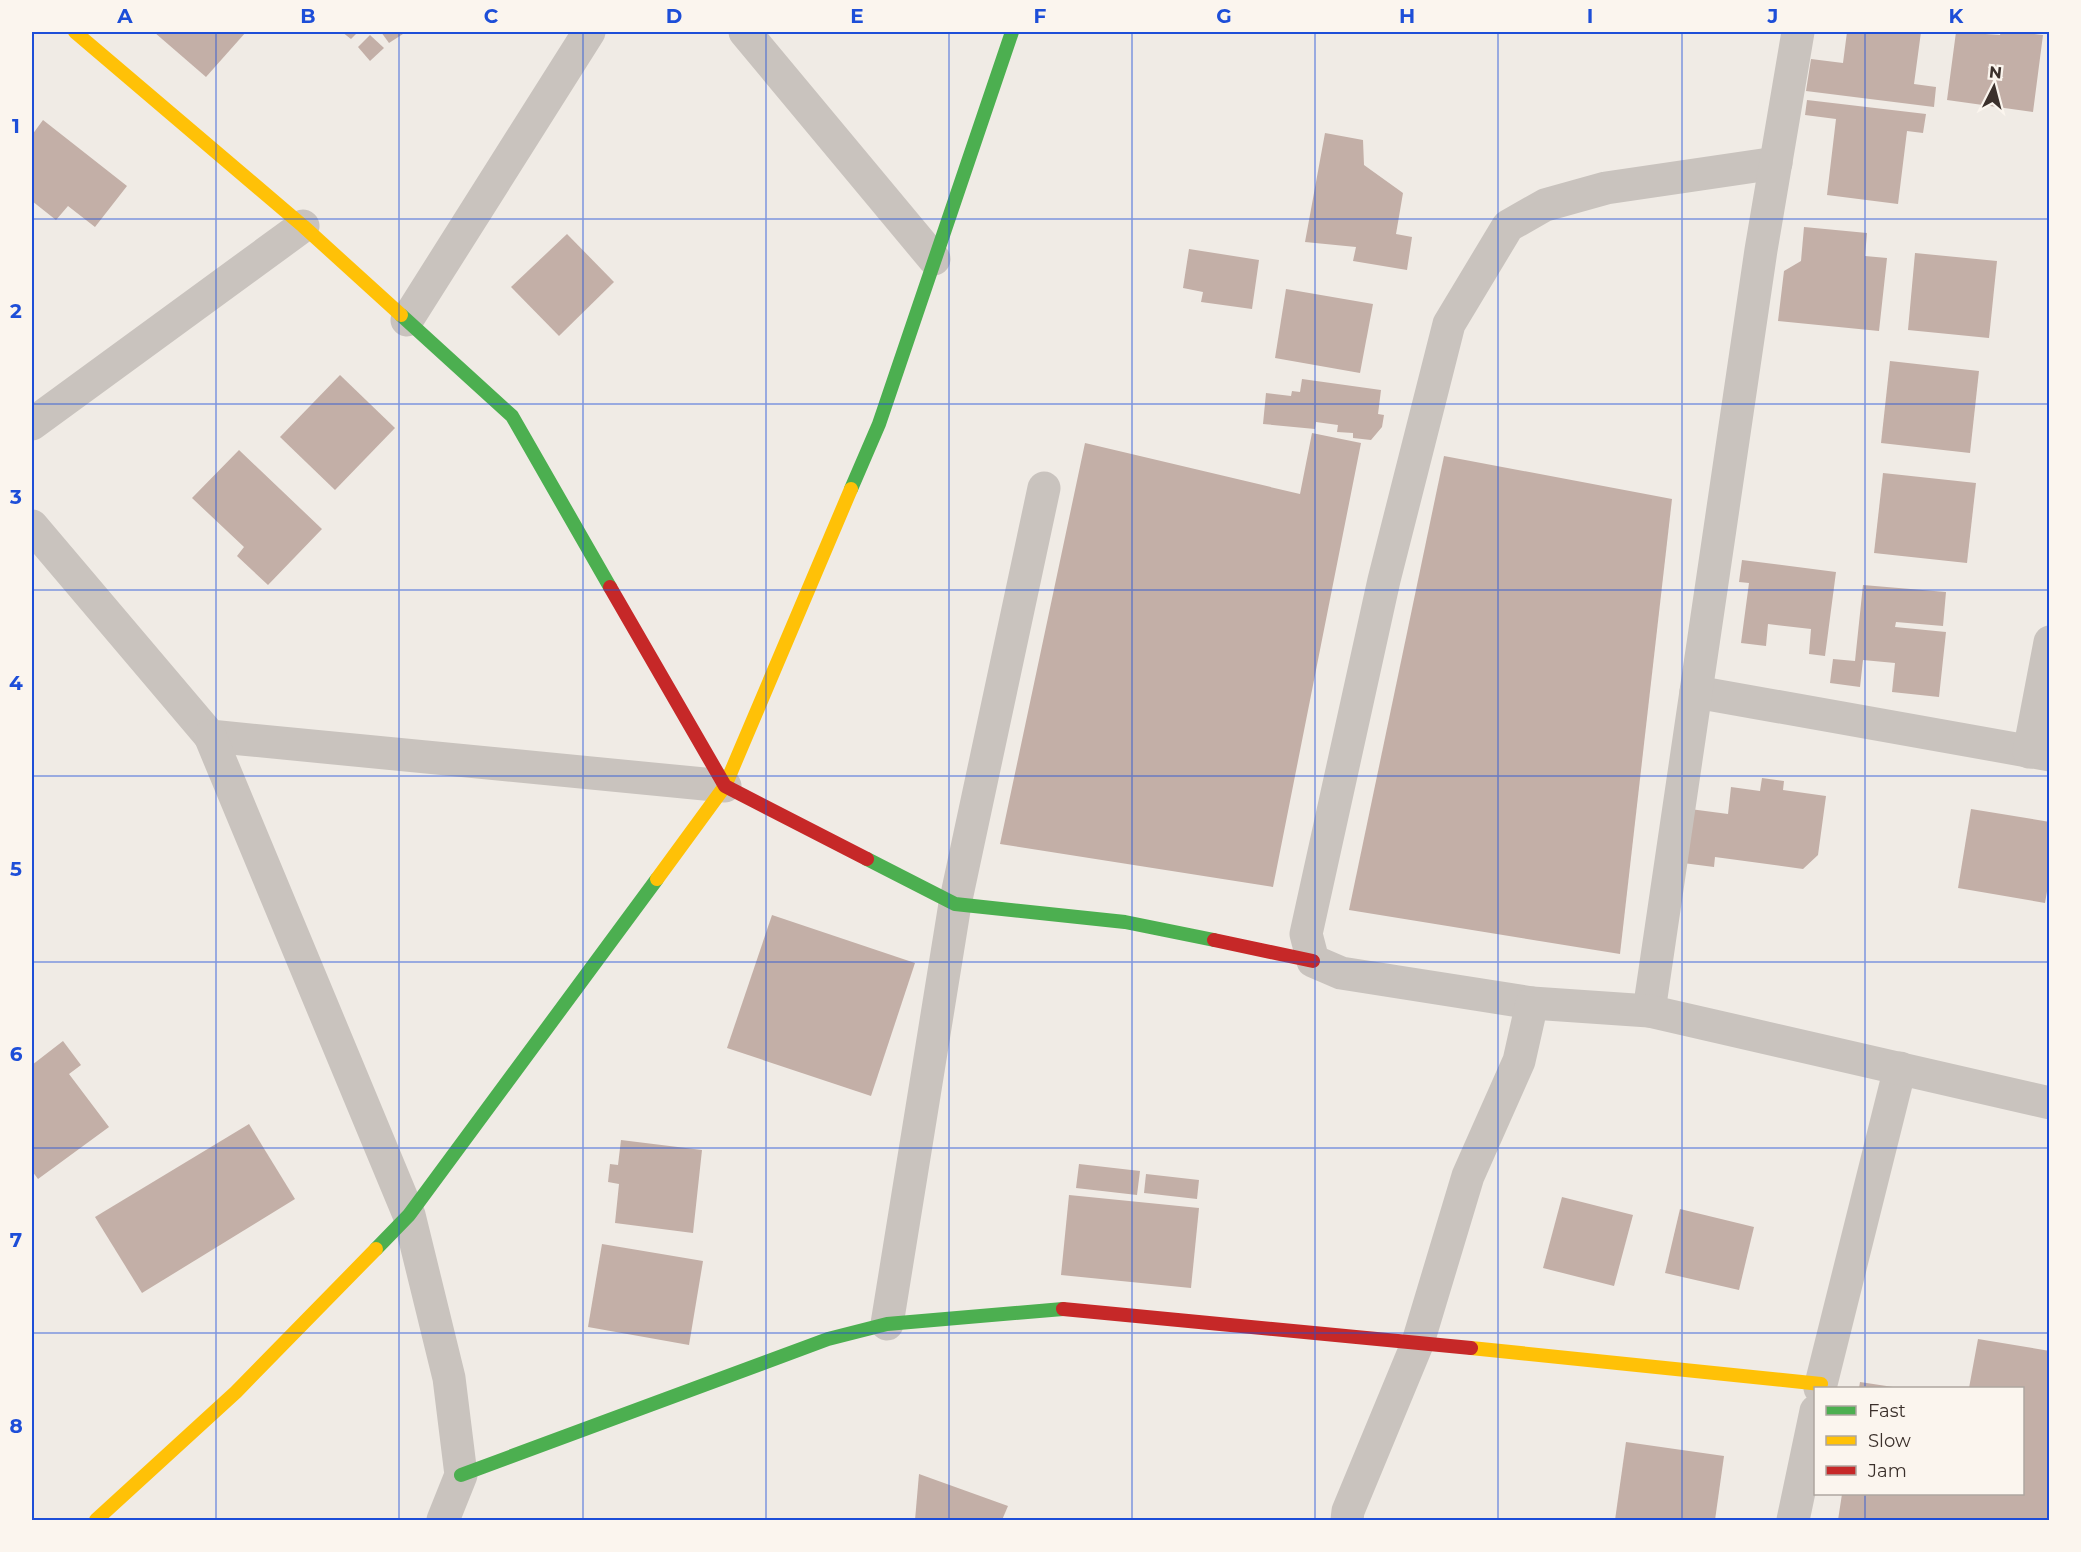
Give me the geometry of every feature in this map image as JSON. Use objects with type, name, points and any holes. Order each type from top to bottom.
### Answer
[{"type":"street","points":[[75,32],[303,226],[512,416],[725,786]]},
{"type":"street","points":[[407,320],[589,32]]},
{"type":"street","points":[[745,32],[934,260]]},
{"type":"street","points":[[96,1521],[236,1392],[409,1215],[725,786],[879,424],[1012,32]]},
{"type":"street","points":[[1649,1011],[1761,250],[1798,32]]},
{"type":"street","points":[[1313,961],[1306,934],[1384,580],[1449,324],[1509,226],[1545,206],[1606,188],[1776,163]]},
{"type":"street","points":[[32,424],[303,226]]},
{"type":"street","points":[[887,1324],[955,904],[1044,488]]},
{"type":"street","points":[[32,526],[210,736],[409,1215],[449,1378],[461,1475],[443,1521]]},
{"type":"street","points":[[1696,692],[2039,753],[2049,642]]},
{"type":"street","points":[[210,736],[725,786],[955,904],[1125,922],[1313,961],[1341,973],[1532,1003],[1649,1011],[2049,1103]]},
{"type":"street","points":[[1347,1521],[1348,1511],[1418,1342],[1468,1176],[1518,1061],[1532,1003]]},
{"type":"street","points":[[1821,1387],[1900,1068]]},
{"type":"street","points":[[461,1475],[828,1339],[887,1324],[1065,1309],[1418,1342],[1814,1393]]},
{"type":"street","points":[[1793,1521],[1814,1418]]},
{"type":"building","points":[[154,32],[246,32],[206,77]]},
{"type":"building","points":[[342,32],[358,32],[351,39]]},
{"type":"building","points":[[381,32],[406,32],[389,43]]},
{"type":"building","points":[[1847,32],[1921,32],[1914,84],[1936,87],[1934,107],[1806,91],[1811,59],[1843,63]]},
{"type":"building","points":[[1956,32],[2000,35],[2001,32],[2014,32],[2043,35],[2033,112],[1947,100]]},
{"type":"building","points":[[370,35],[384,48],[370,61],[358,47]]},
{"type":"building","points":[[1807,100],[1926,114],[1923,133],[1907,131],[1898,204],[1827,195],[1836,119],[1805,115]]},
{"type":"building","points":[[43,120],[127,186],[95,227],[68,206],[56,220],[32,201],[32,135]]},
{"type":"building","points":[[1325,133],[1363,140],[1364,165],[1403,193],[1396,234],[1412,237],[1407,270],[1353,261],[1356,247],[1305,242]]},
{"type":"building","points":[[1804,227],[1867,233],[1865,256],[1887,258],[1879,331],[1778,321],[1784,271],[1801,261]]},
{"type":"building","points":[[567,234],[614,282],[559,336],[511,287]]},
{"type":"building","points":[[1189,249],[1259,260],[1252,309],[1201,302],[1203,292],[1183,288]]},
{"type":"building","points":[[1915,253],[1997,261],[1989,338],[1908,330]]},
{"type":"building","points":[[1286,289],[1373,304],[1360,373],[1275,358]]},
{"type":"building","points":[[1890,361],[1979,371],[1970,453],[1881,443]]},
{"type":"building","points":[[340,375],[395,428],[335,490],[280,437]]},
{"type":"building","points":[[1302,379],[1381,390],[1378,414],[1384,415],[1382,427],[1371,440],[1353,438],[1353,433],[1337,432],[1338,425],[1316,422],[1315,429],[1263,424],[1266,393],[1291,396],[1292,391],[1300,392]]},
{"type":"building","points":[[1312,433],[1361,443],[1273,887],[1000,844],[1085,443],[1300,494]]},
{"type":"building","points":[[239,450],[322,529],[268,585],[237,556],[244,547],[192,498]]},
{"type":"building","points":[[1444,456],[1672,499],[1620,954],[1349,910]]},
{"type":"building","points":[[1883,473],[1976,483],[1967,563],[1874,553]]},
{"type":"building","points":[[1742,560],[1836,572],[1825,656],[1809,654],[1811,629],[1768,624],[1766,646],[1741,643],[1749,583],[1739,582]]},
{"type":"building","points":[[1863,585],[1946,592],[1943,626],[1896,622],[1895,627],[1946,632],[1939,697],[1892,692],[1895,663],[1863,660],[1860,687],[1830,683],[1833,659],[1855,661]]},
{"type":"building","points":[[1762,778],[1784,781],[1783,790],[1826,796],[1818,855],[1803,869],[1715,857],[1714,867],[1683,863],[1690,809],[1728,814],[1731,787],[1760,791]]},
{"type":"building","points":[[1971,809],[2050,822],[2050,874],[2045,903],[1958,888]]},
{"type":"building","points":[[772,915],[915,963],[871,1096],[727,1048]]},
{"type":"building","points":[[63,1041],[81,1065],[69,1074],[109,1127],[38,1179],[32,1171],[32,1065]]},
{"type":"building","points":[[249,1124],[295,1199],[142,1293],[95,1217]]},
{"type":"building","points":[[621,1140],[702,1150],[693,1233],[615,1223],[619,1184],[608,1182],[610,1164],[618,1165]]},
{"type":"building","points":[[1079,1164],[1140,1171],[1137,1195],[1076,1188]]},
{"type":"building","points":[[1146,1174],[1199,1180],[1197,1199],[1144,1193]]},
{"type":"building","points":[[1069,1195],[1199,1208],[1191,1288],[1061,1275]]},
{"type":"building","points":[[1562,1197],[1633,1215],[1614,1286],[1543,1268]]},
{"type":"building","points":[[1680,1209],[1754,1227],[1739,1290],[1665,1273]]},
{"type":"building","points":[[602,1244],[703,1261],[689,1345],[588,1327]]},
{"type":"building","points":[[1978,1339],[2050,1351],[2050,1520],[1838,1520],[1842,1495],[2024,1495],[2024,1387],[1969,1387]]},
{"type":"building","points":[[1860,1382],[1893,1387],[1859,1387]]},
{"type":"building","points":[[1626,1442],[1724,1456],[1715,1520],[1615,1520]]},
{"type":"building","points":[[919,1474],[1008,1506],[1002,1520],[915,1520]]},
{"type":"traffic: fast","points":[[851,489],[879,424],[1012,32]]},
{"type":"traffic: fast","points":[[401,315],[512,416],[610,587]]},
{"type":"traffic: fast","points":[[867,859],[955,904],[1125,922],[1214,940]]},
{"type":"traffic: fast","points":[[376,1249],[409,1215],[657,879]]},
{"type":"traffic: fast","points":[[461,1475],[828,1339],[887,1324],[1063,1309]]},
{"type":"traffic: slow","points":[[75,32],[303,226],[401,315]]},
{"type":"traffic: slow","points":[[657,879],[725,786],[851,489]]},
{"type":"traffic: slow","points":[[96,1520],[236,1392],[376,1249]]},
{"type":"traffic: slow","points":[[1471,1348],[1821,1384]]},
{"type":"traffic: jam","points":[[610,587],[725,786],[867,859]]},
{"type":"traffic: jam","points":[[1214,940],[1313,961]]},
{"type":"traffic: jam","points":[[1063,1309],[1471,1348]]}]
